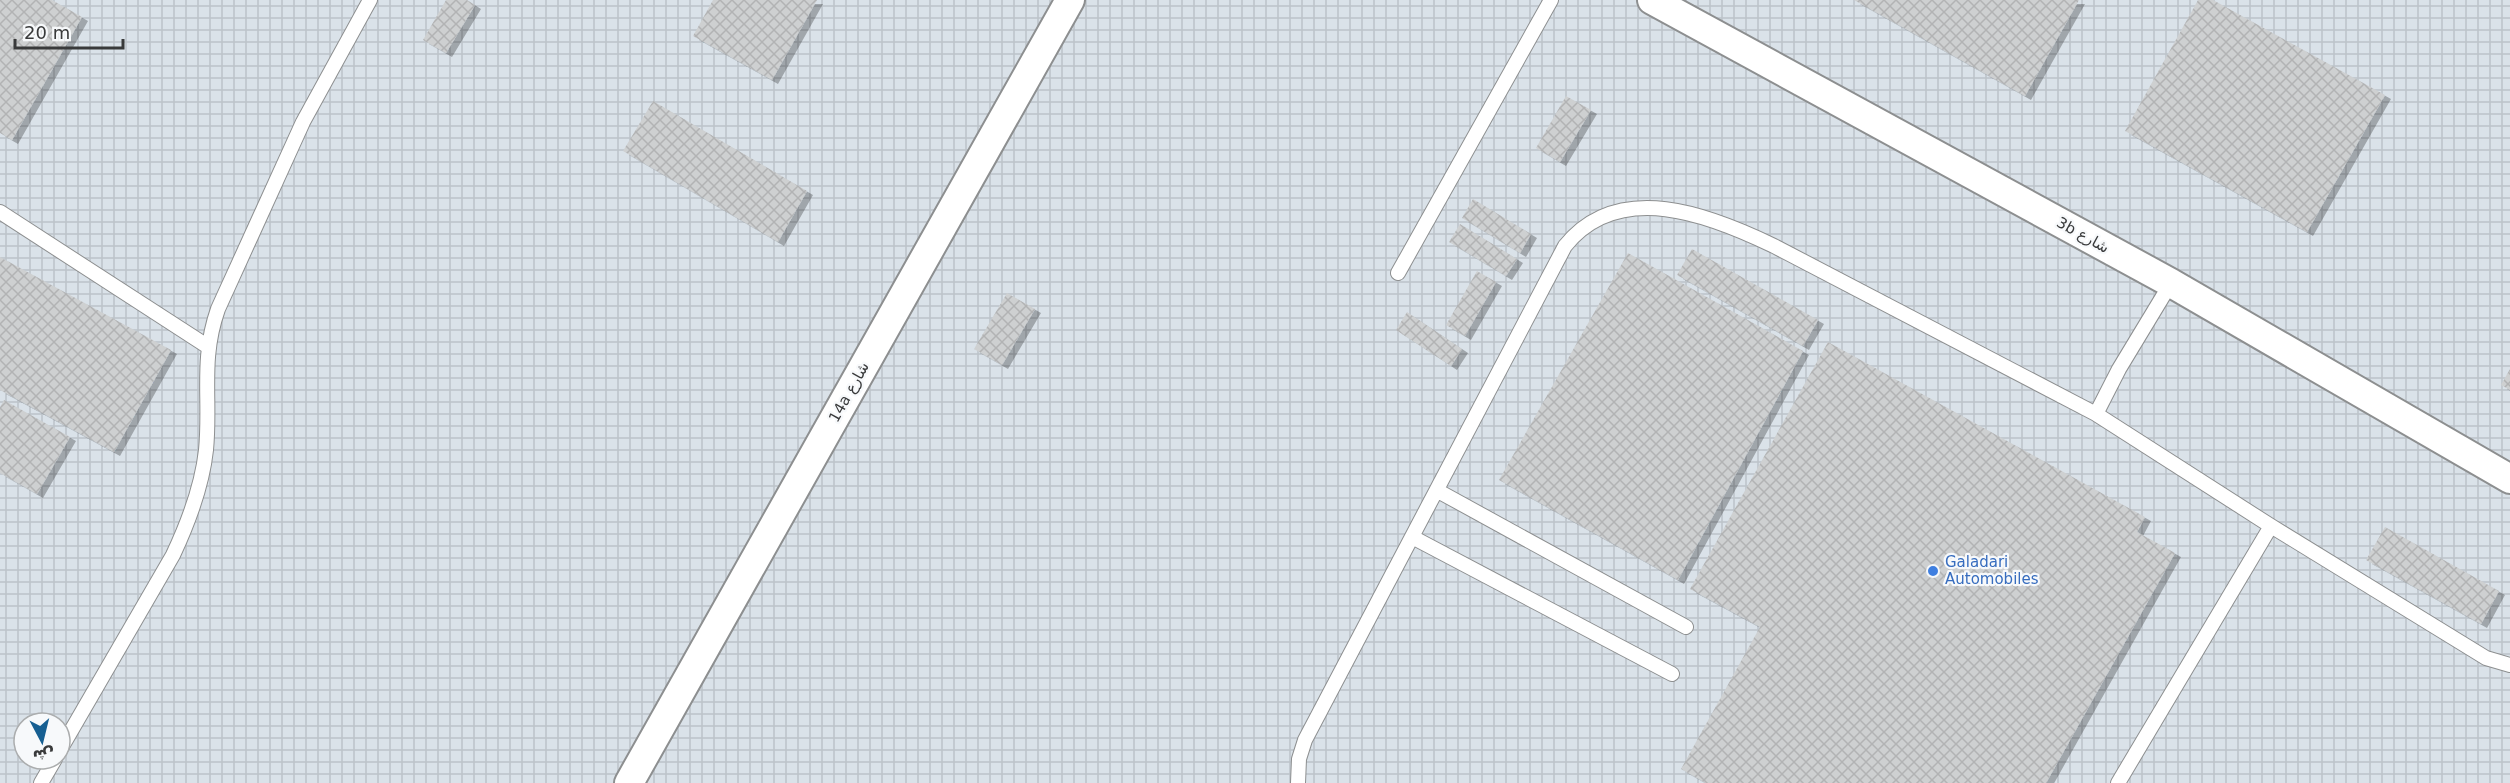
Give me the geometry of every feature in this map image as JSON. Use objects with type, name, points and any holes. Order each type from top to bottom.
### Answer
[{"type":"street","name":"14a شارع","points":[[629,783],[1070,0]]},
{"type":"street","name":"3b شارع","points":[[1652,0],[2171,283],[2510,479]]},
{"type":"lane","points":[[72,729],[173,555],[188,522],[199,487],[206,451],[207,346],[218,309],[285,160],[370,0]]},
{"type":"lane","points":[[1398,273],[1551,0]]},
{"type":"lane","points":[[1298,783],[1299,759],[1305,740],[1414,538],[1565,246],[1577,231],[1593,219],[1628,208],[1665,209],[1736,228],[2096,414],[2271,526],[2486,658],[2510,665]]},
{"type":"lane","points":[[0,212],[207,346]]},
{"type":"lane","points":[[2096,414],[2119,369],[2171,283]]},
{"type":"lane","points":[[1438,491],[1686,627]]},
{"type":"lane","points":[[2118,783],[2271,526]]},
{"type":"lane","points":[[1414,538],[1672,674]]},
{"type":"shaded area","points":[[0,0],[2510,0],[2510,783],[0,783]]},
{"type":"building","points":[[0,0],[52,0],[82,17],[12,140],[0,133]]},
{"type":"building","points":[[446,0],[467,0],[475,5],[446,53],[423,40]]},
{"type":"building","points":[[713,0],[817,0],[772,80],[693,36]]},
{"type":"building","points":[[1854,0],[2079,0],[2025,96]]},
{"type":"building","points":[[2198,0],[2213,0],[2385,95],[2307,232],[2125,131]]},
{"type":"building","points":[[1566,96],[1591,110],[1560,162],[1536,148]]},
{"type":"building","points":[[653,101],[807,191],[778,242],[623,151]]},
{"type":"building","points":[[1473,199],[1531,234],[1520,253],[1462,218]]},
{"type":"building","points":[[1460,224],[1517,259],[1506,276],[1449,242]]},
{"type":"building","points":[[1692,249],[1818,320],[1803,346],[1677,275]]},
{"type":"building","points":[[1628,253],[1803,351],[1678,580],[1499,480]]},
{"type":"building","points":[[0,257],[171,350],[114,452],[0,390]]},
{"type":"building","points":[[1477,271],[1496,282],[1465,336],[1446,325]]},
{"type":"building","points":[[1007,293],[1035,309],[1002,365],[974,349]]},
{"type":"building","points":[[1407,312],[1462,349],[1451,366],[1396,330]]},
{"type":"building","name":"Galadari Automobiles","points":[[1828,342],[2145,517],[2137,532],[2175,553],[2046,783],[1706,783],[1681,769],[1760,627],[1690,589]]},
{"type":"building","points":[[2510,369],[2510,390],[2501,385]]},
{"type":"building","points":[[4,400],[70,437],[37,494],[0,473],[0,407]]},
{"type":"building","points":[[2385,527],[2499,591],[2481,624],[2366,560]]},
{"type":"place","name":"Galadari Automobiles","points":[[1933,571]]}]
